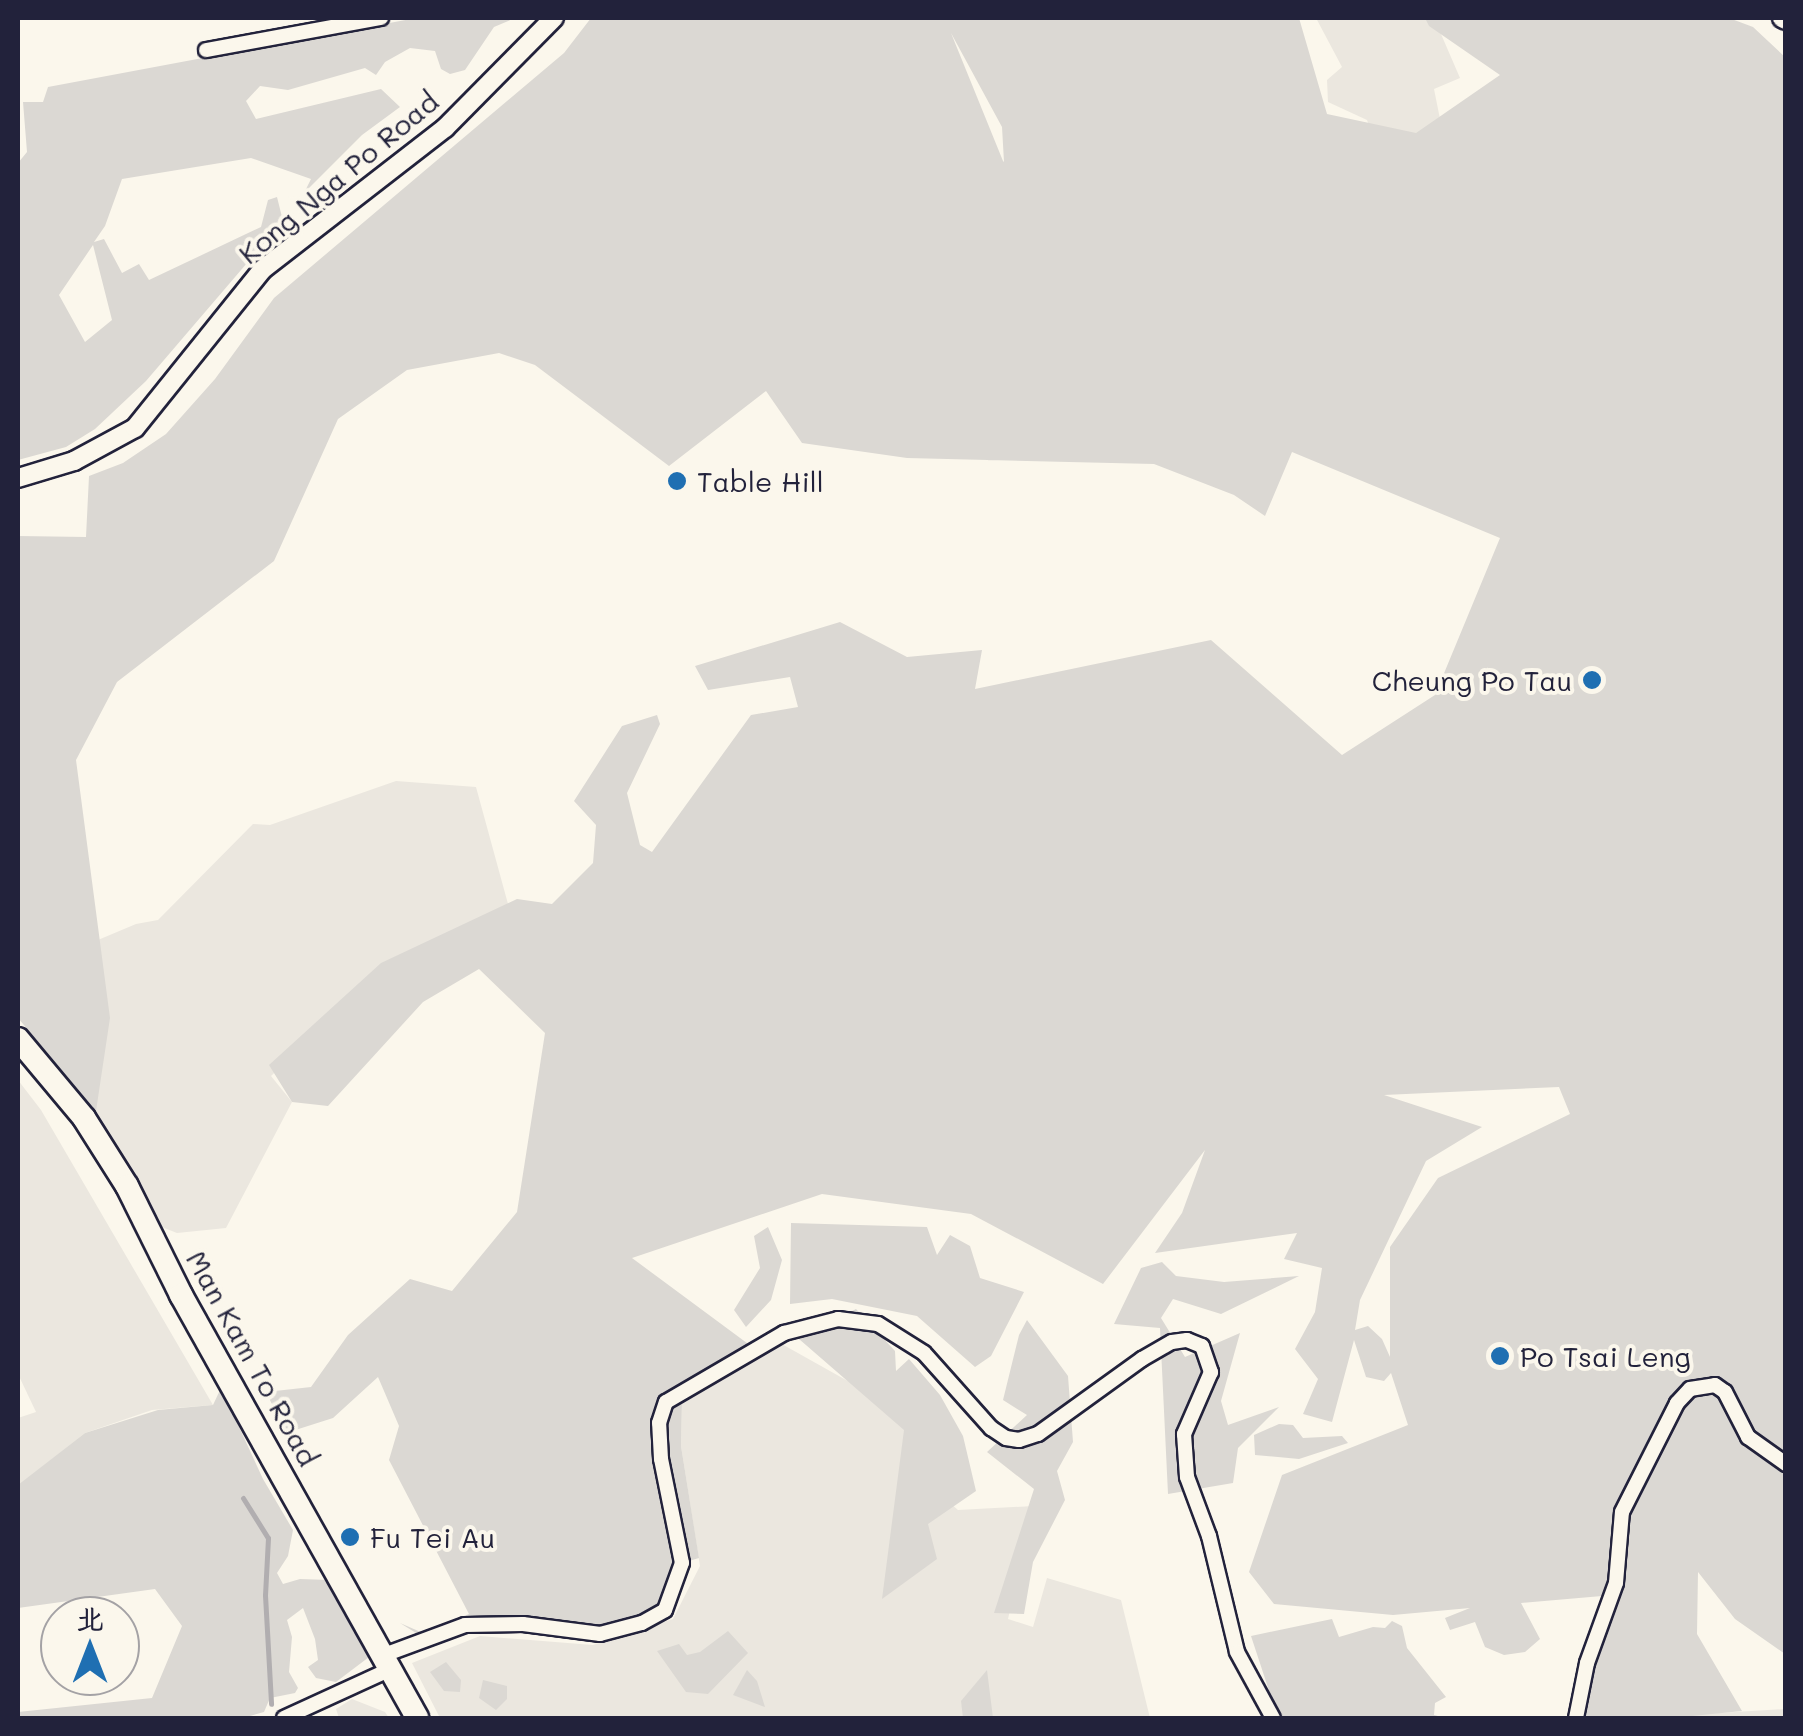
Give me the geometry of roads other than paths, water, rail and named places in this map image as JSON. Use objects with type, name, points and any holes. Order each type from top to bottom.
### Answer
[{"type":"main road","name":"Man Kam To Road","points":[[18,1039],[84,1118],[120,1175],[181,1295],[418,1718]]},
{"type":"street","points":[[206,50],[381,18]]},
{"type":"street","name":"Kong Nga Po Road","points":[[18,478],[90,454],[135,428],[263,269],[444,128],[554,18]]},
{"type":"street","points":[[284,1718],[466,1624],[523,1624],[600,1634],[642,1624],[665,1610],[682,1563],[661,1459],[659,1423],[666,1402],[784,1333],[838,1318],[878,1324],[924,1353],[992,1428],[1006,1438],[1020,1440],[1038,1434],[1172,1342],[1187,1340],[1202,1346],[1211,1372],[1184,1434],[1187,1477],[1209,1536],[1237,1652],[1273,1718]]},
{"type":"street","points":[[1576,1718],[1587,1663],[1616,1582],[1627,1496],[1677,1403],[1690,1390],[1714,1385],[1725,1392],[1748,1437],[1786,1464]]},
{"type":"waterway","points":[[243,1498],[268,1538],[265,1595],[271,1704]]},
{"type":"place","name":"Table Hill","points":[[677,481]]},
{"type":"place","name":"Cheung Po Tau","points":[[1592,680]]},
{"type":"place","name":"Po Tsai Leng","points":[[1500,1356]]},
{"type":"place","name":"Fu Tei Au","points":[[350,1537]]}]
